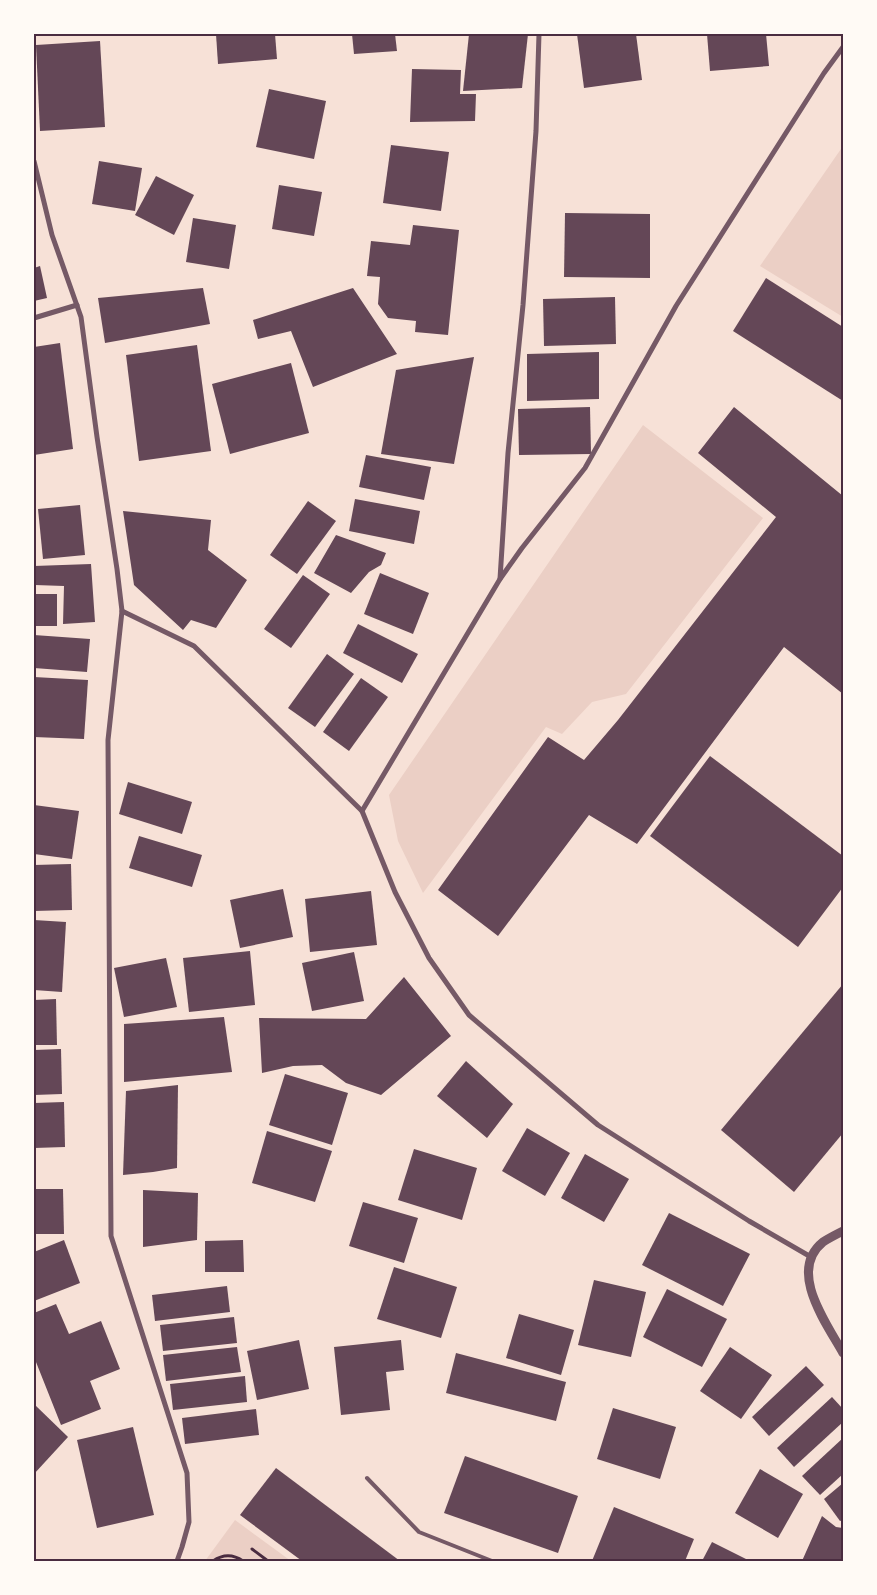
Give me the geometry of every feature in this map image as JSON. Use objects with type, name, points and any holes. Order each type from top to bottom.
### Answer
[{"type":"street","points":[[500,579],[508,453],[523,305],[536,131],[539,34]]},
{"type":"street","points":[[362,810],[500,579],[585,468],[676,306],[728,227],[824,73],[843,47]]},
{"type":"street","points":[[34,161],[52,235],[81,318],[122,611],[108,740],[111,1236],[187,1473],[189,1522],[177,1561]]},
{"type":"street","points":[[34,318],[77,305]]},
{"type":"street","points":[[122,611],[194,646],[362,810],[395,892],[429,958],[470,1015],[598,1125],[749,1222],[811,1257]]},
{"type":"street","points":[[843,1231],[822,1243],[811,1257],[807,1274],[812,1296],[843,1354]]},
{"type":"lane","points":[[367,1478],[419,1532],[492,1561]]},
{"type":"path","points":[[252,1549],[268,1561]]},
{"type":"path","points":[[213,1561],[220,1556],[234,1556],[242,1561]]},
{"type":"shaded area","points":[[843,146],[843,317],[760,266]]},
{"type":"shaded area","points":[[643,425],[763,518],[626,694],[592,702],[562,734],[546,727],[423,893],[398,841],[389,795]]},
{"type":"shaded area","points":[[235,1520],[291,1561],[205,1561]]},
{"type":"building","points":[[216,34],[275,34],[277,59],[218,64]]},
{"type":"building","points":[[352,34],[395,34],[397,51],[354,54]]},
{"type":"building","points":[[469,34],[528,34],[522,88],[463,91]]},
{"type":"building","points":[[577,34],[636,34],[642,80],[584,88]]},
{"type":"building","points":[[707,34],[766,34],[769,66],[710,71]]},
{"type":"building","points":[[100,41],[105,127],[40,131],[36,45]]},
{"type":"building","points":[[412,69],[461,70],[460,94],[476,94],[475,121],[410,122]]},
{"type":"building","points":[[269,89],[326,101],[314,159],[256,147]]},
{"type":"building","points":[[391,145],[449,152],[441,211],[383,203]]},
{"type":"building","points":[[99,161],[142,168],[135,211],[92,204]]},
{"type":"building","points":[[156,176],[194,195],[174,235],[135,215]]},
{"type":"building","points":[[279,185],[322,192],[314,236],[272,229]]},
{"type":"building","points":[[565,213],[650,214],[650,278],[564,277]]},
{"type":"building","points":[[193,218],[236,225],[229,269],[186,262]]},
{"type":"building","points":[[413,225],[459,230],[448,335],[415,332],[416,321],[388,318],[378,304],[380,277],[367,276],[371,241],[410,245]]},
{"type":"building","points":[[40,266],[47,298],[34,301],[34,268]]},
{"type":"building","points":[[766,278],[843,327],[843,401],[733,331]]},
{"type":"building","points":[[203,288],[210,324],[105,343],[98,298]]},
{"type":"building","points":[[353,288],[397,354],[313,387],[291,331],[258,339],[253,320]]},
{"type":"building","points":[[615,297],[616,344],[544,346],[543,299]]},
{"type":"building","points":[[60,343],[73,449],[34,455],[34,347]]},
{"type":"building","points":[[197,345],[211,451],[139,461],[126,355]]},
{"type":"building","points":[[599,352],[599,399],[527,401],[527,354]]},
{"type":"building","points":[[474,357],[454,464],[381,454],[396,370]]},
{"type":"building","points":[[291,363],[309,433],[230,454],[212,384]]},
{"type":"building","points":[[590,407],[591,454],[519,455],[518,409]]},
{"type":"building","points":[[734,407],[843,496],[843,694],[784,647],[637,844],[589,815],[498,936],[438,890],[548,737],[584,760],[618,720],[776,517],[698,453]]},
{"type":"building","points":[[366,455],[431,467],[424,500],[359,487]]},
{"type":"building","points":[[355,499],[420,511],[414,544],[349,531]]},
{"type":"building","points":[[308,501],[336,521],[297,574],[270,555]]},
{"type":"building","points":[[80,505],[85,555],[43,559],[38,509]]},
{"type":"building","points":[[123,511],[211,520],[208,550],[247,580],[216,628],[191,620],[183,630],[134,585]]},
{"type":"building","points":[[336,535],[386,553],[381,565],[369,572],[351,593],[314,573]]},
{"type":"building","points":[[91,564],[95,622],[63,624],[64,586],[35,585],[34,566]]},
{"type":"building","points":[[380,573],[429,593],[413,634],[364,614]]},
{"type":"building","points":[[303,575],[330,594],[291,648],[264,629]]},
{"type":"building","points":[[34,594],[57,594],[57,626],[34,626]]},
{"type":"building","points":[[358,624],[418,654],[402,683],[343,653]]},
{"type":"building","points":[[34,635],[90,639],[87,672],[34,668]]},
{"type":"building","points":[[327,654],[354,674],[315,727],[288,708]]},
{"type":"building","points":[[34,677],[88,680],[84,739],[34,737]]},
{"type":"building","points":[[361,678],[388,697],[349,751],[323,732]]},
{"type":"building","points":[[710,756],[843,856],[843,887],[798,947],[650,836]]},
{"type":"building","points":[[128,782],[192,802],[182,834],[119,814]]},
{"type":"building","points":[[34,805],[79,811],[72,859],[34,854]]},
{"type":"building","points":[[139,836],[202,855],[192,887],[129,868]]},
{"type":"building","points":[[71,864],[72,910],[34,911],[34,865]]},
{"type":"building","points":[[283,889],[293,937],[240,948],[230,900]]},
{"type":"building","points":[[371,891],[377,945],[310,952],[305,899]]},
{"type":"building","points":[[34,920],[66,922],[62,992],[34,990]]},
{"type":"building","points":[[250,951],[255,1005],[189,1012],[183,958]]},
{"type":"building","points":[[354,952],[364,1001],[312,1011],[302,963]]},
{"type":"building","points":[[166,958],[177,1007],[124,1017],[114,968]]},
{"type":"building","points":[[404,977],[451,1036],[381,1095],[346,1083],[322,1065],[293,1066],[262,1073],[259,1018],[366,1019]]},
{"type":"building","points":[[843,984],[843,1133],[794,1192],[721,1130]]},
{"type":"building","points":[[56,999],[57,1045],[34,1045],[34,1000]]},
{"type":"building","points":[[224,1017],[232,1072],[124,1082],[124,1024]]},
{"type":"building","points":[[61,1049],[62,1094],[34,1095],[34,1050]]},
{"type":"building","points":[[466,1061],[513,1104],[487,1138],[437,1096]]},
{"type":"building","points":[[285,1074],[348,1093],[332,1145],[269,1125]]},
{"type":"building","points":[[178,1085],[177,1168],[123,1175],[126,1091]]},
{"type":"building","points":[[64,1102],[65,1147],[34,1148],[34,1103]]},
{"type":"building","points":[[527,1128],[570,1153],[545,1196],[502,1171]]},
{"type":"building","points":[[267,1131],[332,1151],[315,1202],[252,1183]]},
{"type":"building","points":[[414,1149],[477,1168],[462,1220],[398,1200]]},
{"type":"building","points":[[585,1154],[629,1179],[604,1222],[561,1198]]},
{"type":"building","points":[[34,1189],[63,1189],[64,1234],[34,1234]]},
{"type":"building","points":[[143,1190],[198,1193],[197,1240],[143,1247]]},
{"type":"building","points":[[363,1202],[418,1218],[404,1263],[349,1246]]},
{"type":"building","points":[[669,1213],[750,1254],[723,1306],[642,1265]]},
{"type":"building","points":[[64,1240],[80,1283],[34,1301],[34,1252]]},
{"type":"building","points":[[243,1240],[244,1272],[205,1272],[205,1241]]},
{"type":"building","points":[[394,1267],[457,1287],[441,1338],[377,1319]]},
{"type":"building","points":[[594,1280],[646,1292],[631,1357],[578,1345]]},
{"type":"building","points":[[227,1286],[230,1312],[155,1321],[152,1295]]},
{"type":"building","points":[[667,1289],[727,1319],[702,1367],[643,1337]]},
{"type":"building","points":[[56,1304],[69,1334],[101,1321],[120,1369],[90,1381],[101,1409],[61,1425],[34,1357],[34,1313]]},
{"type":"building","points":[[519,1314],[574,1330],[561,1375],[506,1358]]},
{"type":"building","points":[[234,1317],[237,1343],[163,1351],[160,1325]]},
{"type":"building","points":[[299,1340],[309,1389],[257,1400],[247,1351]]},
{"type":"building","points":[[401,1340],[404,1370],[386,1372],[390,1410],[341,1415],[334,1347]]},
{"type":"building","points":[[237,1347],[241,1372],[166,1381],[163,1355]]},
{"type":"building","points":[[730,1347],[772,1375],[741,1419],[700,1391]]},
{"type":"building","points":[[456,1353],[566,1382],[556,1421],[446,1393]]},
{"type":"building","points":[[806,1366],[824,1385],[769,1436],[752,1417]]},
{"type":"building","points":[[245,1376],[247,1402],[173,1410],[170,1384]]},
{"type":"building","points":[[832,1397],[843,1409],[843,1422],[794,1467],[777,1448]]},
{"type":"building","points":[[34,1404],[68,1437],[34,1474]]},
{"type":"building","points":[[613,1408],[676,1427],[660,1479],[597,1459]]},
{"type":"building","points":[[256,1409],[259,1435],[185,1444],[182,1418]]},
{"type":"building","points":[[133,1427],[154,1515],[97,1528],[77,1440]]},
{"type":"building","points":[[843,1438],[843,1474],[820,1495],[802,1476]]},
{"type":"building","points":[[465,1456],[578,1496],[558,1553],[444,1513]]},
{"type":"building","points":[[276,1468],[400,1561],[302,1561],[240,1515]]},
{"type":"building","points":[[760,1469],[803,1494],[778,1538],[735,1513]]},
{"type":"building","points":[[843,1483],[843,1520],[840,1521],[824,1499]]},
{"type":"building","points":[[614,1507],[694,1539],[685,1561],[592,1561]]},
{"type":"building","points":[[822,1516],[836,1527],[843,1528],[843,1561],[802,1561]]},
{"type":"building","points":[[712,1542],[750,1561],[702,1561]]}]
